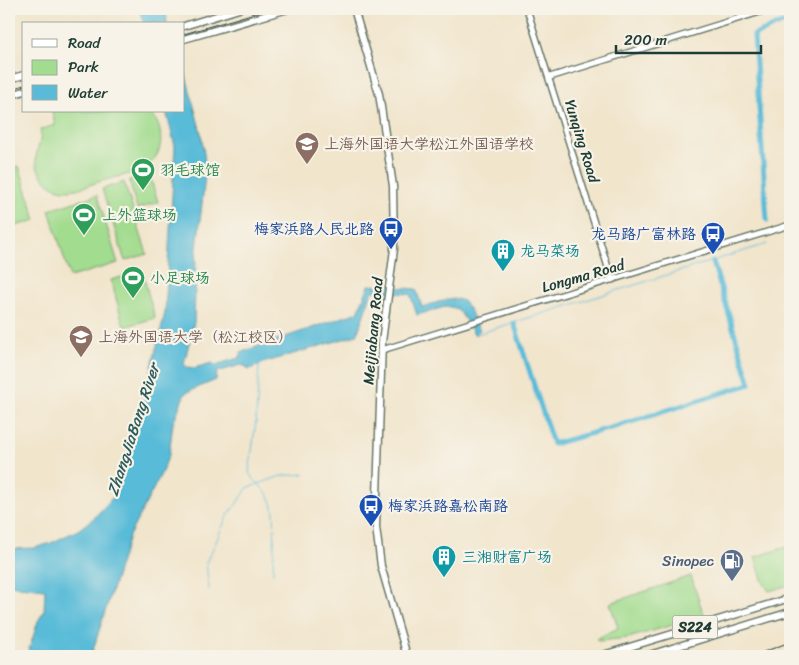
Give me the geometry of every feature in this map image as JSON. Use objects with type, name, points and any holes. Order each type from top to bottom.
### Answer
[{"type":"main road","points":[[185,26],[239,9]]},
{"type":"main road","points":[[185,39],[288,9]]},
{"type":"main road","name":"Meijiabang Road","points":[[354,9],[380,94],[393,186],[395,226],[382,350],[376,527],[381,566],[407,656]]},
{"type":"main road","points":[[9,79],[22,76]]},
{"type":"main road","points":[[9,96],[22,92]]},
{"type":"main road","name":"S224","points":[[600,656],[790,598]]},
{"type":"main road","name":"S224","points":[[646,656],[790,612]]},
{"type":"street","name":"Yunqing Road","points":[[527,9],[550,77],[612,280]]},
{"type":"street","points":[[550,77],[769,9]]},
{"type":"street","name":"Longma Road","points":[[382,350],[790,226]]},
{"type":"green space","points":[[52,112],[149,112],[158,125],[161,133],[161,142],[155,158],[142,169],[83,187],[64,190],[47,182],[37,167],[36,161],[41,135],[40,130],[55,125]]},
{"type":"green space","points":[[19,166],[36,220],[9,228],[9,169]]},
{"type":"green space","name":"羽毛球馆","points":[[149,174],[158,202],[137,209],[129,180]]},
{"type":"green space","points":[[124,182],[147,254],[125,261],[102,189]]},
{"type":"green space","name":"上外篮球场","points":[[97,195],[118,263],[70,277],[49,210]]},
{"type":"green space","name":"小足球场","points":[[142,271],[155,318],[124,327],[111,280]]},
{"type":"green space","points":[[790,546],[790,585],[769,591],[763,582],[755,557]]},
{"type":"green space","points":[[691,576],[704,616],[628,638],[598,641],[596,639],[618,628],[610,603]]},
{"type":"water","points":[[139,9],[166,9],[167,22],[143,22]]},
{"type":"water","points":[[185,72],[201,133],[206,168],[196,257],[194,322],[184,364],[187,367],[194,368],[212,363],[215,365],[239,358],[242,352],[358,312],[369,285],[416,289],[422,307],[437,302],[460,300],[468,308],[480,330],[475,335],[462,315],[452,307],[440,308],[417,315],[410,294],[372,291],[357,335],[263,363],[248,370],[247,367],[241,365],[217,372],[216,380],[185,393],[173,423],[169,455],[129,536],[93,650],[93,656],[27,656],[38,621],[44,611],[45,589],[9,585],[9,549],[34,548],[51,543],[78,530],[94,518],[115,495],[143,403],[165,313],[175,146],[166,112],[185,112]]},
{"type":"waterway","points":[[767,220],[754,35],[790,20]]},
{"type":"waterway","points":[[477,334],[767,244]]},
{"type":"waterway","points":[[514,323],[553,444],[618,426],[750,384],[713,262]]},
{"type":"waterway","points":[[259,366],[256,421],[249,473],[265,491],[272,503],[275,527],[273,573]]},
{"type":"waterway","points":[[209,589],[206,563],[227,516],[247,488],[281,476],[304,474]]},
{"type":"tram line","points":[[185,34],[268,9]]},
{"type":"tram line","points":[[9,90],[22,86]]},
{"type":"railway","points":[[753,656],[790,642]]},
{"type":"place","name":"上海外国语大学松江外国语学校","points":[[307,165]]},
{"type":"place","name":"羽毛球馆","points":[[143,191]]},
{"type":"place","name":"上外篮球场","points":[[84,236]]},
{"type":"place","name":"梅家浜路人民北路","points":[[391,250]]},
{"type":"place","name":"龙马路广富林路","points":[[713,255]]},
{"type":"place","name":"龙马菜场","points":[[503,272]]},
{"type":"place","name":"小足球场","points":[[133,299]]},
{"type":"place","name":"上海外国语大学（松江校区）","points":[[81,358]]},
{"type":"place","name":"梅家浜路嘉松南路","points":[[371,527]]},
{"type":"place","name":"三湘财富广场","points":[[444,578]]},
{"type":"place","name":"Sinopec","points":[[732,582]]},
{"type":"water label","name":"ZhangJiaBang River","points":[[133,430]]}]
